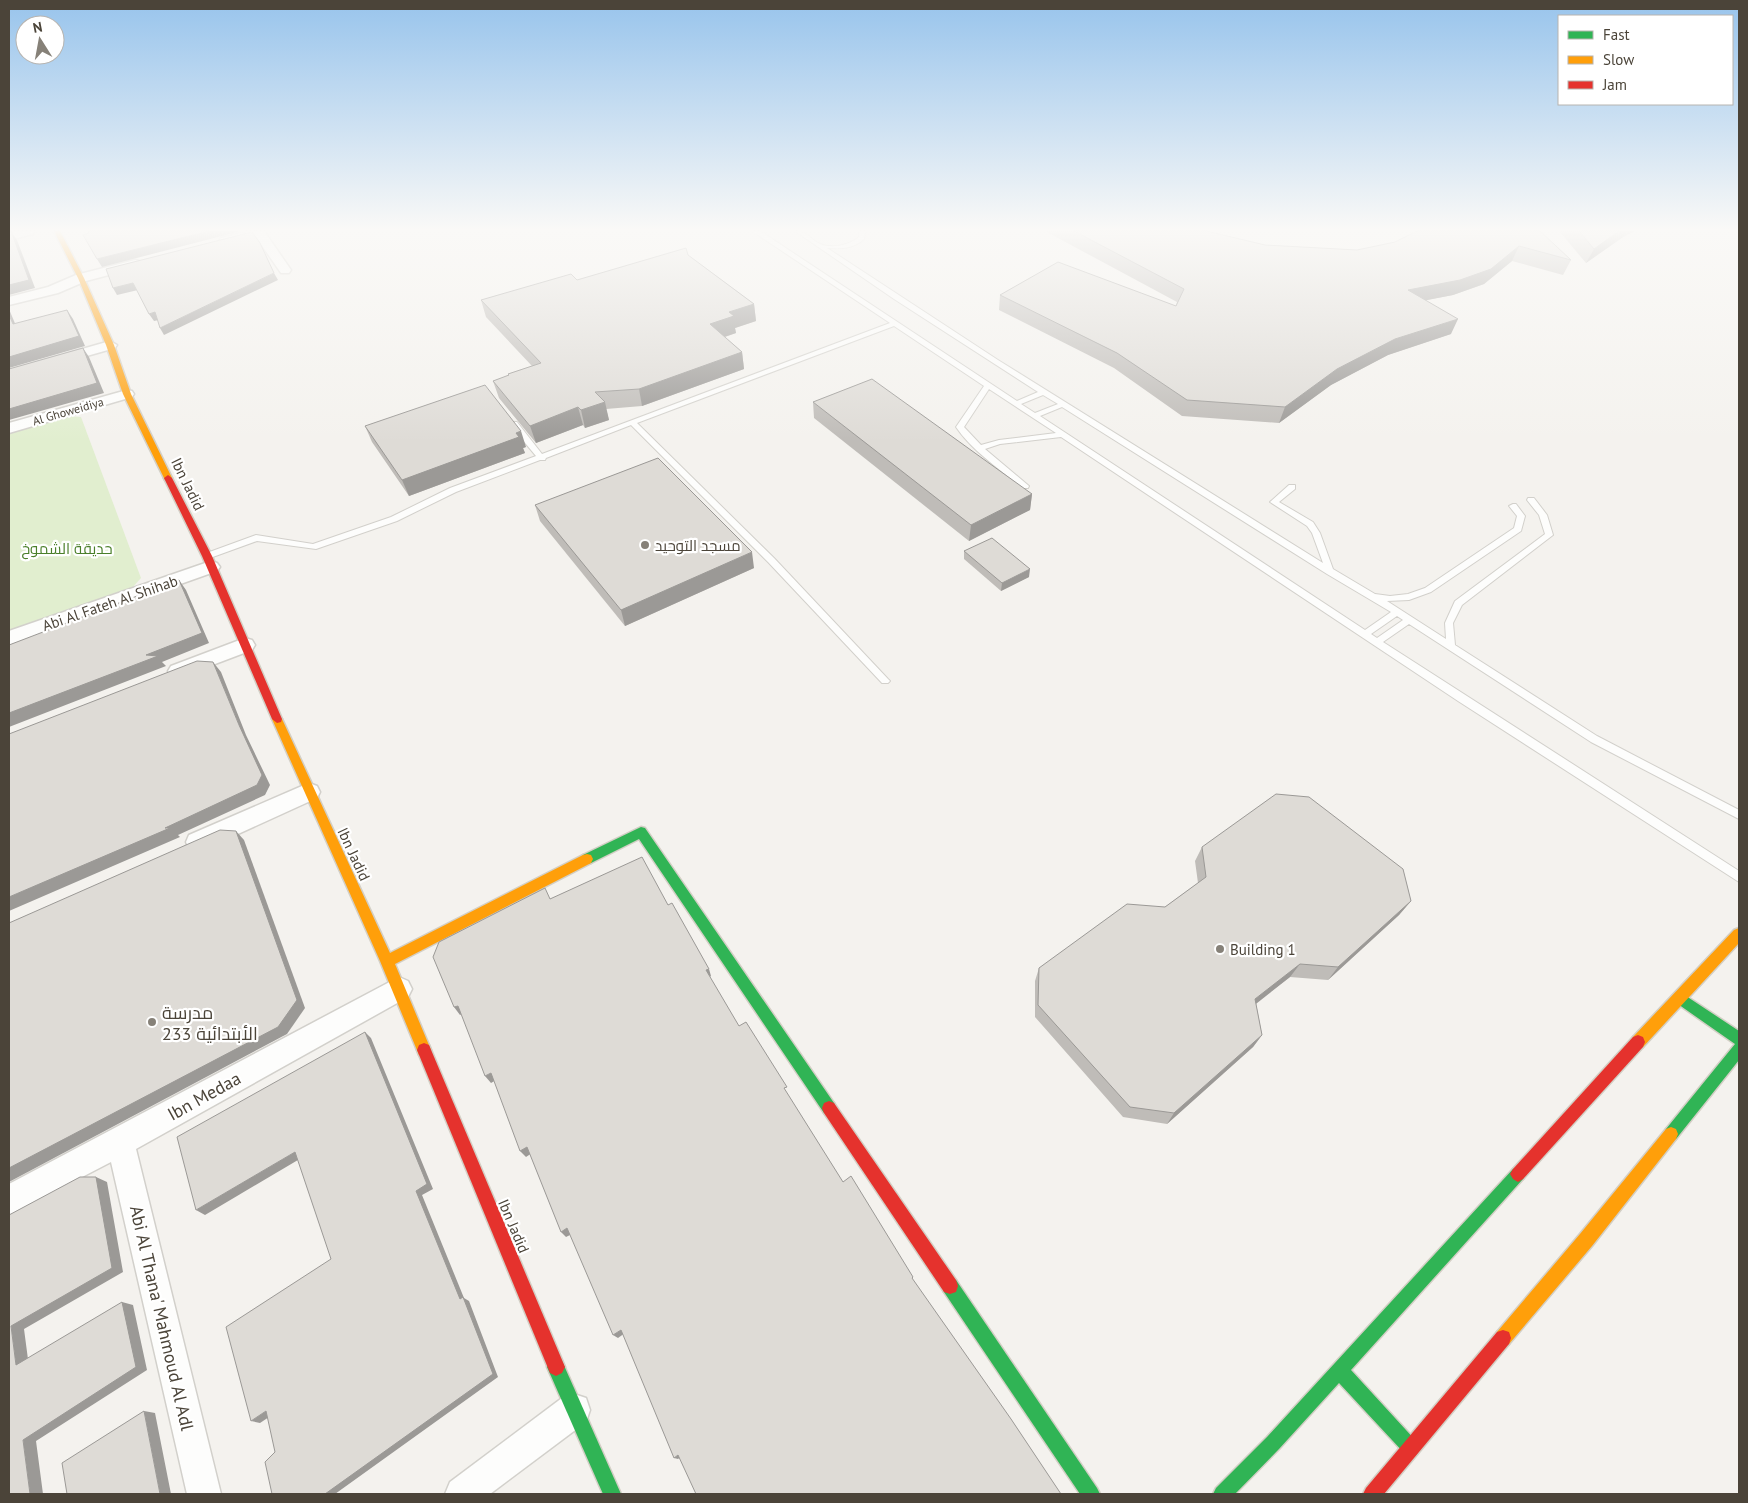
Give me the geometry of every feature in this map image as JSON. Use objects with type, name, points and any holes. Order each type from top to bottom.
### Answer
[{"type":"street","name":"Ibn Jadid","points":[[91,301],[110,345],[126,394],[209,562],[309,792],[388,962],[574,1410],[612,1494]]},
{"type":"street","points":[[9,374],[110,345]]},
{"type":"street","name":"Al Ghoweidiya","points":[[9,428],[126,394]]},
{"type":"street","name":"Abi Al Fateh Al Shihab","points":[[9,638],[209,562]]},
{"type":"street","points":[[163,677],[245,645]]},
{"type":"street","points":[[181,848],[309,792]]},
{"type":"street","points":[[388,962],[641,832],[1091,1494]]},
{"type":"street","points":[[1222,1494],[1273,1443],[1616,1066],[1739,934]]},
{"type":"street","name":"Ibn Medaa","points":[[9,1200],[120,1142],[399,989]]},
{"type":"street","points":[[1680,998],[1739,1039]]},
{"type":"street","points":[[1372,1494],[1586,1240],[1739,1049]]},
{"type":"street","name":"Abi Al Thana' Mahmoud Al Adl","points":[[120,1142],[204,1494]]},
{"type":"street","points":[[1339,1370],[1411,1448]]},
{"type":"street","points":[[462,1494],[574,1410]]},
{"type":"lane","points":[[862,301],[987,386],[1364,634],[1739,877]]},
{"type":"lane","points":[[903,301],[1042,393],[1205,492],[1330,572],[1366,592],[1594,738],[1739,815]]},
{"type":"lane","points":[[209,562],[256,538],[314,547],[394,519],[453,490],[896,323]]},
{"type":"lane","points":[[987,386],[960,427],[980,448],[1025,486]]},
{"type":"lane","points":[[1015,404],[1042,393]]},
{"type":"lane","points":[[1033,416],[1062,404]]},
{"type":"lane","points":[[507,415],[542,458]]},
{"type":"lane","points":[[633,423],[771,560],[885,681]]},
{"type":"lane","points":[[980,448],[999,442],[1061,435]]},
{"type":"lane","points":[[1292,488],[1274,502],[1310,524],[1316,533],[1330,572]]},
{"type":"lane","points":[[1451,647],[1449,624],[1458,603],[1549,535],[1543,514],[1531,500]]},
{"type":"lane","points":[[1366,592],[1388,600],[1411,598],[1428,590],[1518,529],[1521,516],[1513,506]]},
{"type":"lane","points":[[1364,634],[1397,612]]},
{"type":"lane","points":[[1377,642],[1409,620]]},
{"type":"green space","name":"حديقة الشموخ","points":[[67,416],[81,417],[141,578],[131,589],[9,632],[9,433]]},
{"type":"building","points":[[142,301],[216,301],[160,328],[155,312],[149,314]]},
{"type":"building","points":[[482,301],[750,301],[754,304],[729,312],[734,316],[710,324],[742,352],[639,389],[595,392],[605,402],[581,410],[578,407],[530,426],[493,381],[541,363]]},
{"type":"building","points":[[1012,301],[1163,301],[1176,306],[1178,301],[1427,301],[1458,319],[1395,339],[1337,369],[1285,407],[1187,400],[1117,353]]},
{"type":"building","points":[[67,310],[79,336],[9,357],[9,315],[13,324]]},
{"type":"building","points":[[83,348],[97,383],[9,409],[9,369]]},
{"type":"building","points":[[872,379],[1032,494],[971,525],[813,402]]},
{"type":"building","points":[[485,385],[521,431],[516,433],[519,437],[402,480],[365,426]]},
{"type":"building","name":"مسجد التوحيد","points":[[658,458],[752,552],[621,610],[535,505]]},
{"type":"building","points":[[992,538],[1030,569],[1002,583],[964,551]]},
{"type":"building","points":[[179,580],[202,633],[146,655],[158,656],[9,713],[9,645]]},
{"type":"building","points":[[197,661],[213,662],[262,775],[257,785],[165,828],[170,828],[9,897],[9,734]]},
{"type":"building","name":"Building 1","points":[[1276,794],[1309,797],[1403,869],[1411,901],[1338,967],[1300,964],[1255,999],[1262,1035],[1174,1113],[1130,1107],[1038,1005],[1039,968],[1127,904],[1165,907],[1206,877],[1202,847]]},
{"type":"building","name":"مدرسة الأبتدائية 233","points":[[220,830],[236,831],[297,1000],[278,1027],[9,1168],[9,923]]},
{"type":"building","points":[[642,857],[668,905],[672,903],[709,969],[706,970],[739,1026],[746,1022],[787,1087],[784,1088],[843,1182],[851,1176],[912,1278],[1061,1494],[696,1494],[678,1455],[674,1458],[621,1330],[613,1335],[567,1228],[561,1232],[527,1147],[520,1151],[491,1073],[485,1076],[458,1006],[454,1007],[433,957],[439,942],[545,888],[550,899]]},
{"type":"building","points":[[365,1032],[427,1184],[416,1191],[460,1299],[463,1297],[493,1374],[325,1494],[272,1494],[265,1462],[275,1452],[266,1411],[251,1421],[226,1327],[331,1259],[295,1152],[196,1210],[177,1137]]},
{"type":"building","points":[[80,1177],[96,1177],[112,1268],[11,1326],[16,1365],[122,1302],[136,1367],[23,1440],[30,1494],[9,1494],[9,1215]]},
{"type":"building","points":[[144,1411],[160,1494],[67,1494],[62,1463]]},
{"type":"traffic: fast","points":[[587,859],[641,832],[829,1108]]},
{"type":"traffic: fast","points":[[1680,998],[1739,1039]]},
{"type":"traffic: fast","points":[[1671,1134],[1739,1049]]},
{"type":"traffic: fast","points":[[1222,1494],[1273,1443],[1518,1174]]},
{"type":"traffic: fast","points":[[950,1286],[1091,1494]]},
{"type":"traffic: fast","points":[[556,1367],[612,1494]]},
{"type":"traffic: fast","points":[[1339,1370],[1411,1448]]},
{"type":"traffic: slow","points":[[91,301],[110,345],[127,394],[168,478]]},
{"type":"traffic: slow","points":[[277,719],[387,961],[424,1050]]},
{"type":"traffic: slow","points":[[387,961],[587,859]]},
{"type":"traffic: slow","points":[[1638,1042],[1739,934]]},
{"type":"traffic: slow","points":[[1503,1338],[1586,1240],[1671,1134]]},
{"type":"traffic: jam","points":[[168,478],[207,556],[277,719]]},
{"type":"traffic: jam","points":[[1518,1174],[1638,1042]]},
{"type":"traffic: jam","points":[[424,1050],[556,1367]]},
{"type":"traffic: jam","points":[[829,1108],[950,1286]]},
{"type":"traffic: jam","points":[[1372,1494],[1503,1338]]},
{"type":"place","name":"مسجد التوحيد","points":[[645,545]]},
{"type":"place","name":"Building 1","points":[[1220,949]]},
{"type":"place","name":"مدرسة الأبتدائية 233","points":[[152,1022]]}]
